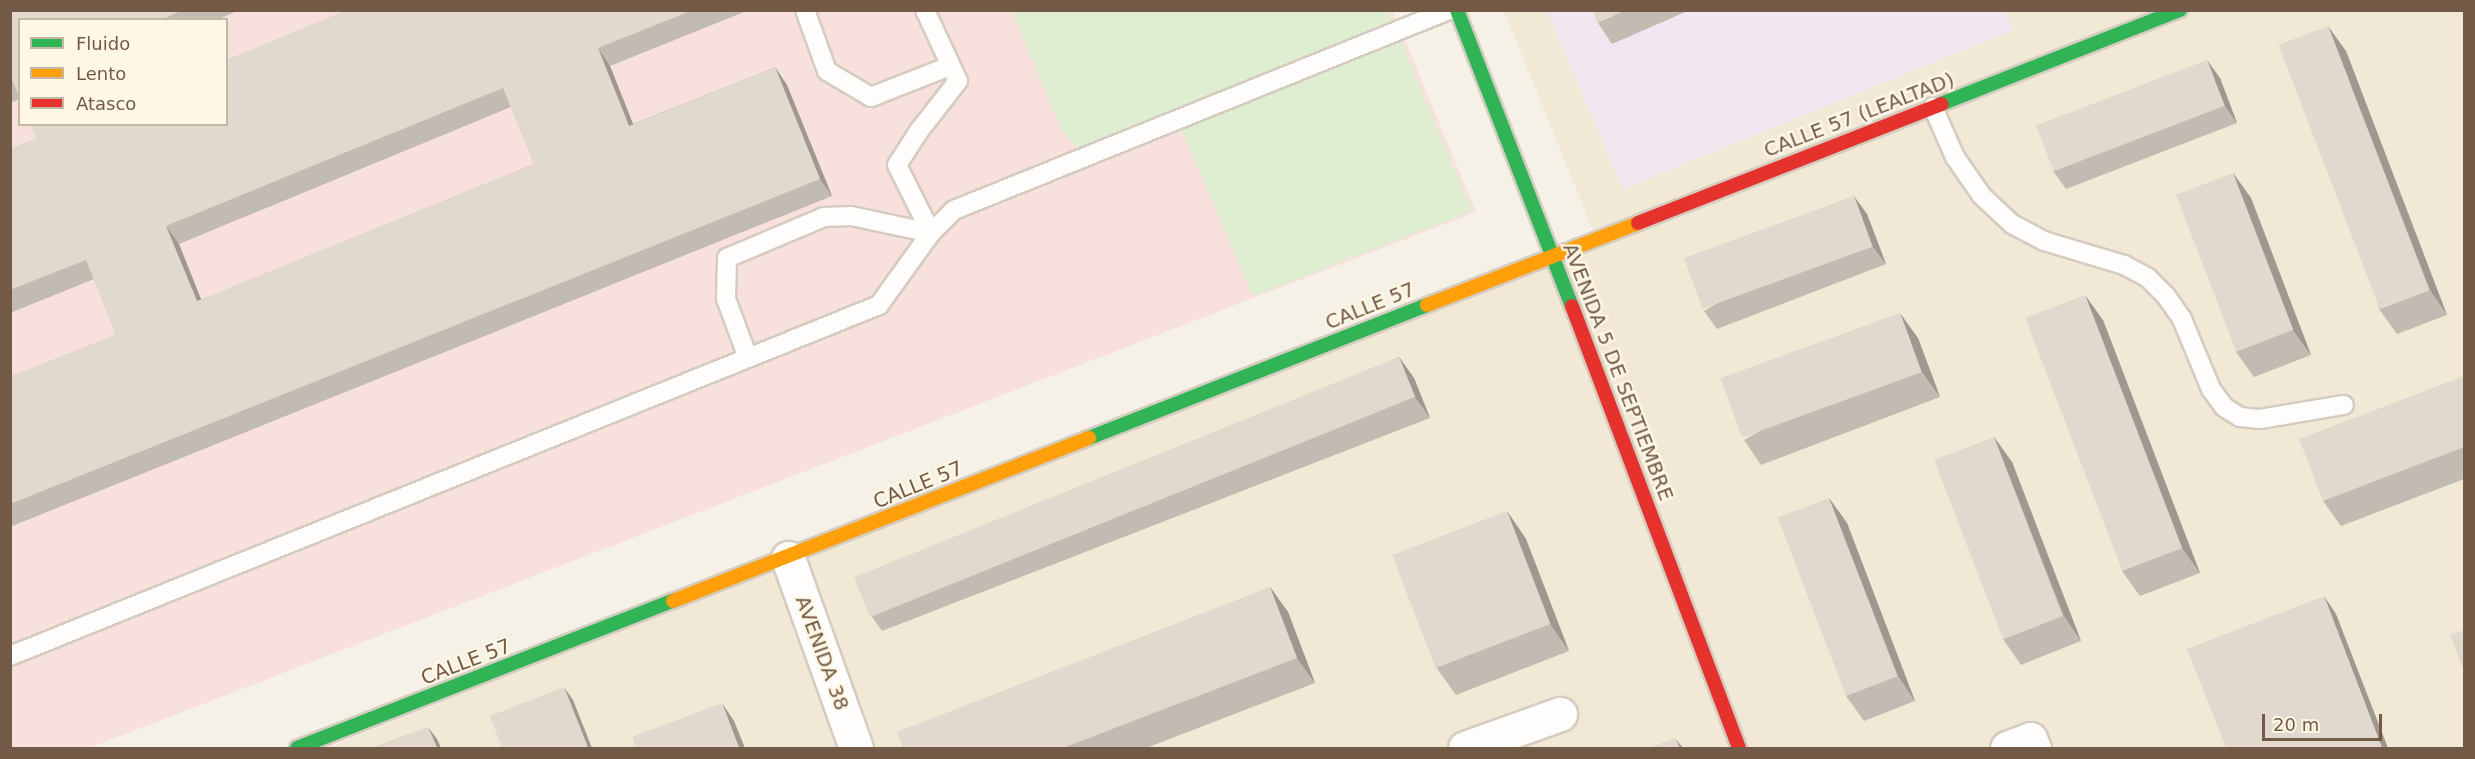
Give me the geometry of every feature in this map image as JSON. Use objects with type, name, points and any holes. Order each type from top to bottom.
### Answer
[{"type":"street","name":"AVENIDA 5 DE SEPTIEMBRE","points":[[1457,10],[1553,255],[1739,748]]},
{"type":"street","name":"CALLE 57 (LEALTAD)","points":[[1553,255],[2180,10]]},
{"type":"street","name":"CALLE 57","points":[[297,748],[788,558],[1553,255]]},
{"type":"street","name":"AVENIDA 38","points":[[788,558],[856,748]]},
{"type":"street","points":[[1465,748],[1560,714]]},
{"type":"lane","points":[[805,10],[827,71],[870,97],[950,66]]},
{"type":"lane","points":[[925,10],[958,81],[897,165],[931,233]]},
{"type":"lane","points":[[10,656],[879,305],[931,233],[954,210],[1449,10]]},
{"type":"lane","points":[[1933,107],[1955,157],[1982,196],[2012,224],[2044,241],[2124,265],[2148,278],[2182,319],[2211,389],[2224,407],[2240,417],[2260,419],[2344,405]]},
{"type":"lane","points":[[748,358],[726,299],[727,258],[824,217],[851,216],[931,233]]},
{"type":"shaded area","points":[[2005,10],[2013,30],[1623,189],[1547,11]]},
{"type":"shaded area","points":[[10,11],[1393,11],[1476,212],[89,748],[11,748]]},
{"type":"shaded area","points":[[1504,11],[2464,11],[2464,748],[328,748],[1596,238]]},
{"type":"green space","points":[[1012,11],[1388,11],[1472,211],[1253,296],[1174,112],[1080,151],[1063,133]]},
{"type":"building","points":[[10,10],[183,10],[165,18],[18,18],[18,94],[10,80]]},
{"type":"building","points":[[347,10],[693,10],[598,48],[629,126],[775,67],[820,179],[10,504],[10,377],[116,335],[86,260],[10,290],[10,149],[36,139],[31,126],[228,126],[228,59]],"holes":[[[503,88],[534,164],[197,301],[166,226]]]},
{"type":"building","points":[[1593,10],[1626,10],[1598,23]]},
{"type":"building","points":[[2328,26],[2429,290],[2380,309],[2279,45]]},
{"type":"building","points":[[2207,60],[2225,106],[2054,171],[2036,126]]},
{"type":"building","points":[[2233,173],[2293,330],[2236,352],[2176,195]]},
{"type":"building","points":[[1854,196],[1872,247],[1702,309],[1684,258]]},
{"type":"building","points":[[2085,295],[2182,548],[2122,571],[2025,318]]},
{"type":"building","points":[[1900,313],[1922,372],[1742,438],[1721,378]]},
{"type":"building","points":[[1399,357],[1415,397],[870,617],[854,577]]},
{"type":"building","points":[[2464,376],[2464,447],[2323,501],[2299,439]]},
{"type":"building","points":[[1994,437],[2063,616],[2003,639],[1934,460]]},
{"type":"building","points":[[1829,498],[1897,676],[1846,696],[1778,518]]},
{"type":"building","points":[[1507,511],[1550,624],[1436,668],[1392,555]]},
{"type":"building","points":[[1270,587],[1297,658],[1063,748],[903,748],[897,732]]},
{"type":"building","points":[[2324,596],[2382,748],[2226,748],[2187,649]]},
{"type":"building","points":[[2464,630],[2464,672],[2450,635]]},
{"type":"building","points":[[564,687],[588,748],[502,748],[490,716]]},
{"type":"building","points":[[722,703],[739,748],[636,748],[632,737]]},
{"type":"building","points":[[428,727],[437,748],[370,748]]},
{"type":"building","points":[[1675,738],[1680,748],[1649,748]]},
{"type":"traffic: fast","points":[[1457,10],[1572,306]]},
{"type":"traffic: fast","points":[[1941,104],[2180,10]]},
{"type":"traffic: fast","points":[[1089,438],[1427,305]]},
{"type":"traffic: fast","points":[[297,748],[673,601]]},
{"type":"traffic: slow","points":[[1427,305],[1638,223]]},
{"type":"traffic: slow","points":[[673,601],[1089,438]]},
{"type":"traffic: jam","points":[[1638,223],[1941,104]]},
{"type":"traffic: jam","points":[[1572,306],[1739,748]]}]
